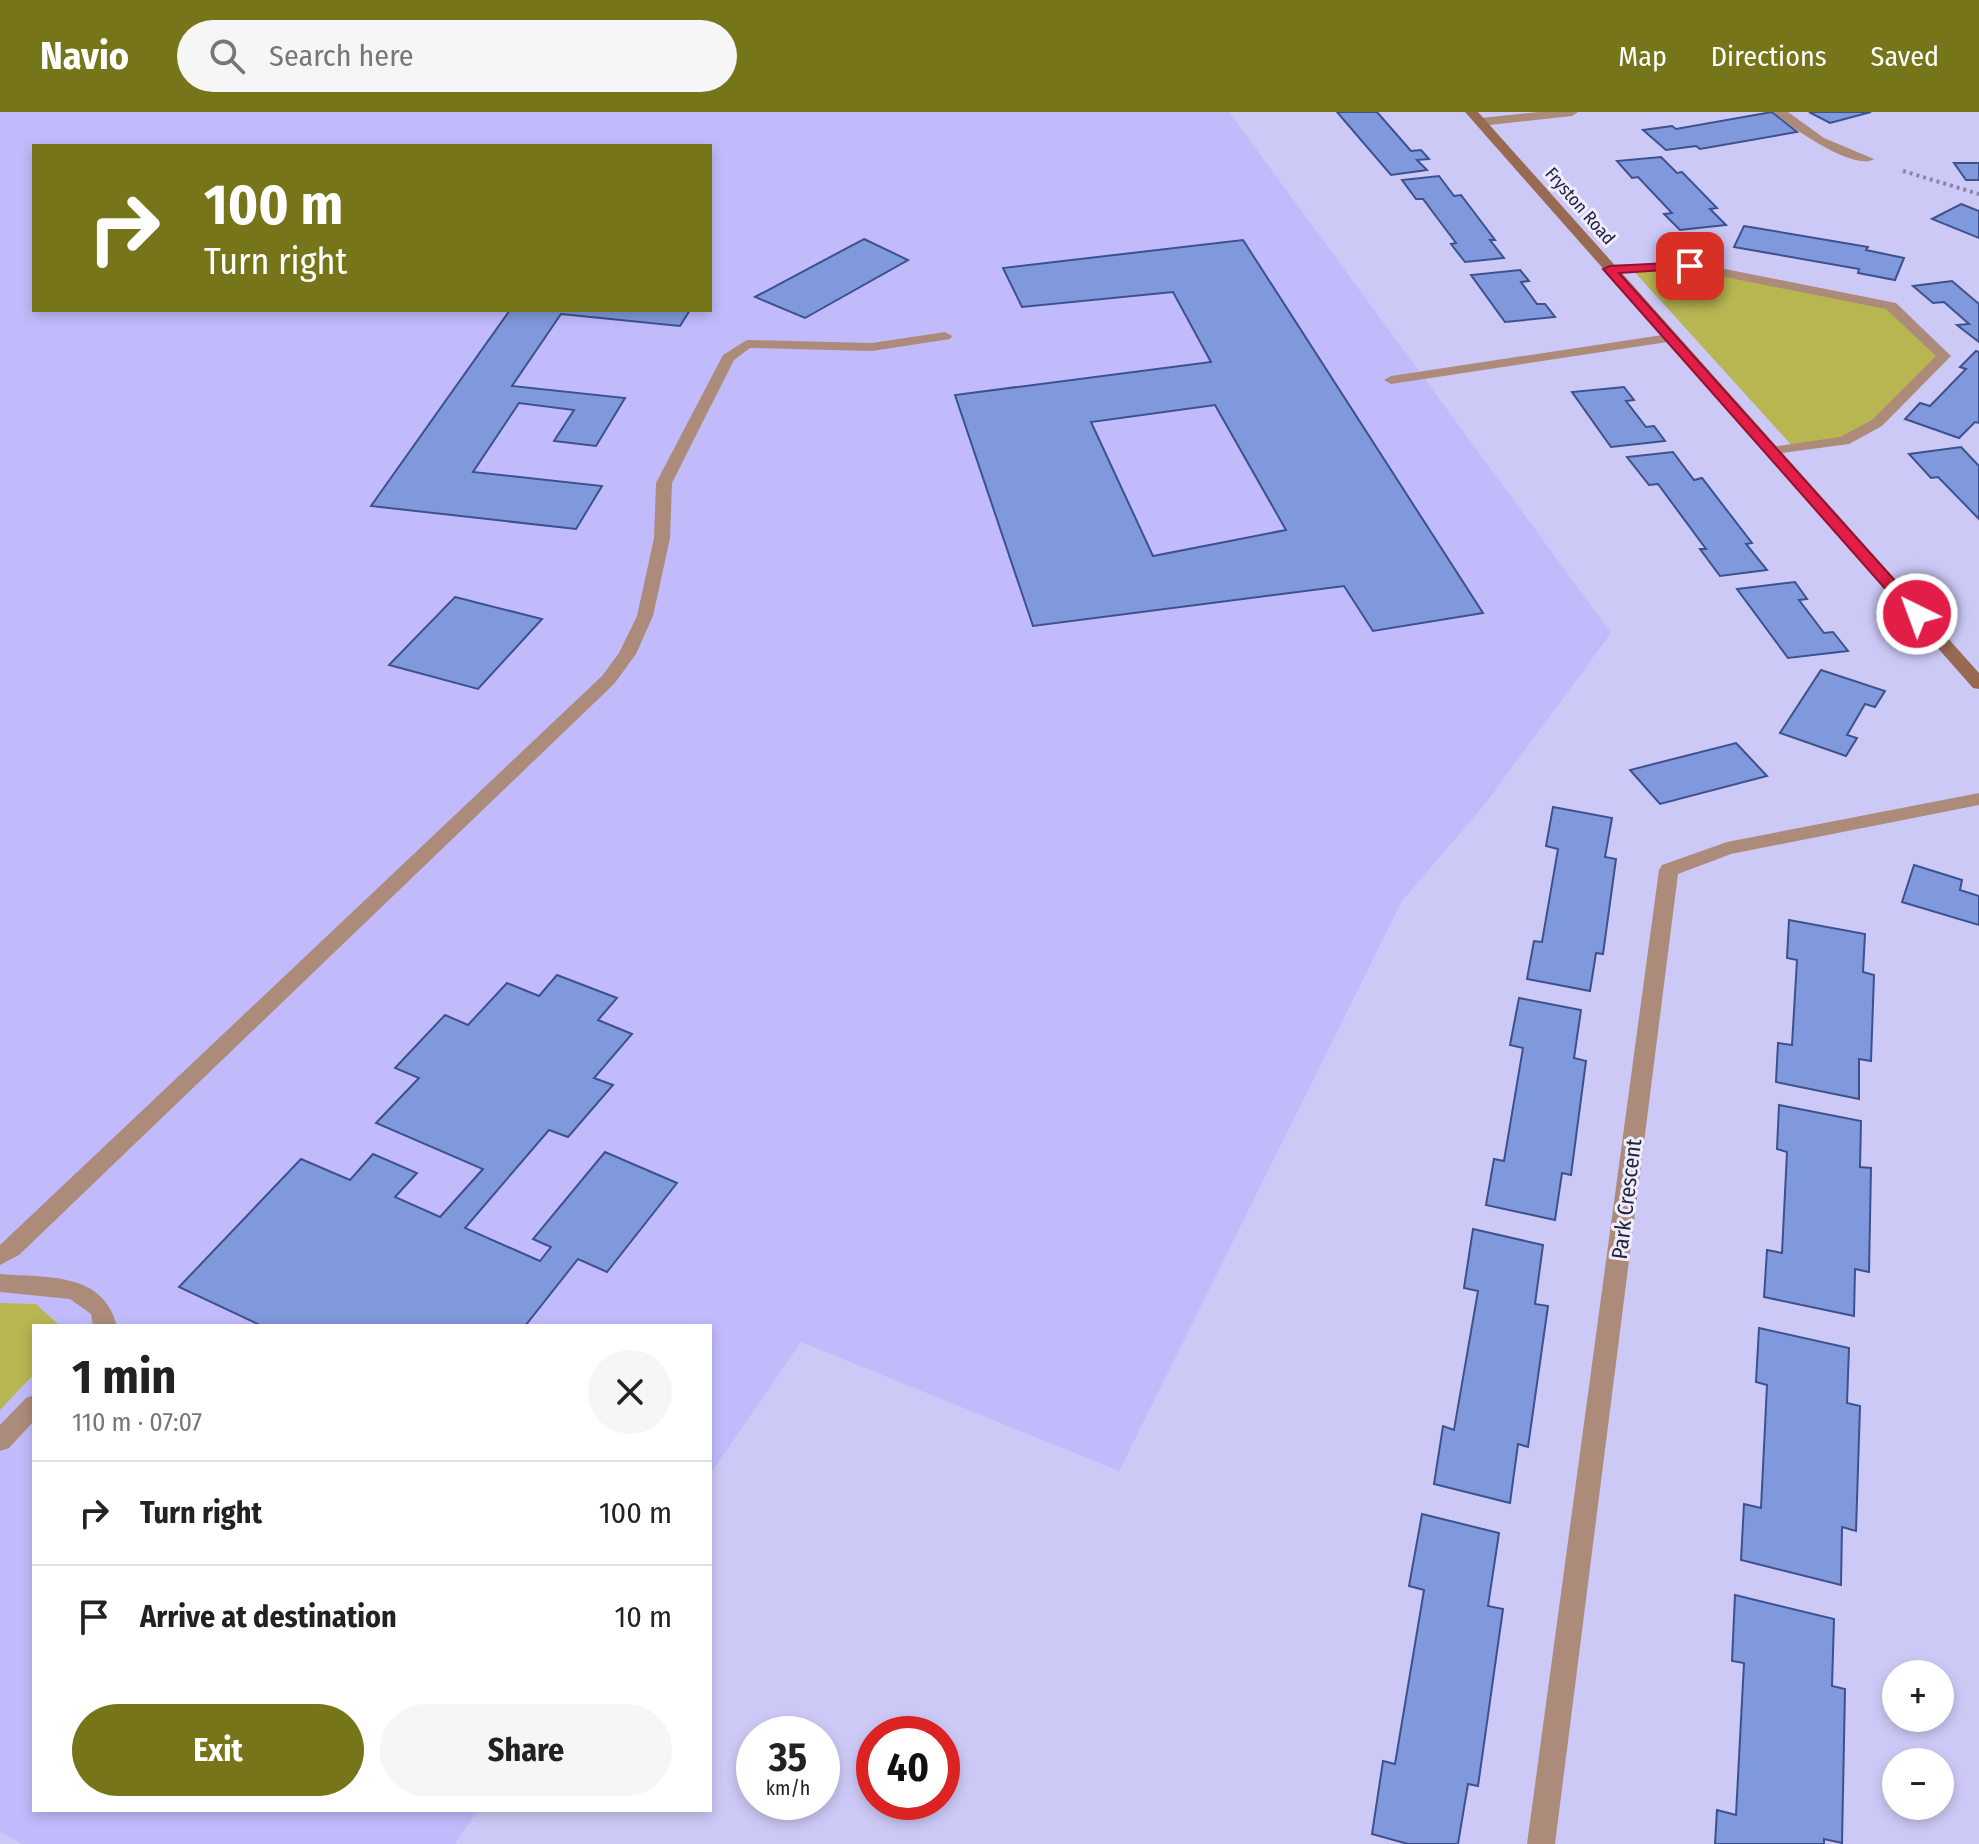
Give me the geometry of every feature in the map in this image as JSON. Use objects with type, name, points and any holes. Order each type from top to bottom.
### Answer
[{"type":"street","points":[[1476,117],[1572,112]]},
{"type":"street","points":[[1780,112],[1820,141],[1868,159]]},
{"type":"street","name":"Fryston Road","points":[[1476,117],[1979,684]]},
{"type":"street","points":[[1610,269],[1690,266],[1891,306],[1944,356],[1877,423],[1844,441],[1771,452]]},
{"type":"street","points":[[0,1256],[11,1249],[608,680],[627,654],[645,616],[662,538],[664,483],[728,358],[747,344],[849,348],[909,343],[945,336]]},
{"type":"street","points":[[1391,380],[1669,338]]},
{"type":"street","name":"Park Crescent","points":[[1541,1844],[1669,870],[1727,848],[1979,799]]},
{"type":"street","points":[[0,1283],[75,1290],[101,1309],[105,1324]]},
{"type":"street","points":[[0,1441],[32,1407]]},
{"type":"path","points":[[1868,159],[1979,194]]},
{"type":"shaded area","points":[[0,112],[1229,112],[1611,633],[1485,804],[1402,901],[1119,1471],[801,1342],[712,1471],[712,1324],[32,1324],[32,1812],[477,1812],[455,1844],[22,1844],[0,1831]]},
{"type":"shaded area","points":[[1690,266],[1891,306],[1944,356],[1877,423],[1844,441],[1795,449],[1631,268]]},
{"type":"shaded area","points":[[0,1303],[36,1304],[58,1324],[32,1324],[32,1376],[0,1410]]},
{"type":"building","points":[[1337,112],[1377,112],[1411,151],[1421,150],[1429,159],[1417,160],[1427,170],[1391,175]]},
{"type":"building","points":[[1772,112],[1797,132],[1700,149],[1696,146],[1666,150],[1643,130],[1672,126],[1676,129]]},
{"type":"building","points":[[1809,112],[1871,112],[1830,123]]},
{"type":"building","points":[[1661,157],[1677,173],[1682,172],[1717,208],[1710,209],[1726,225],[1680,230],[1664,214],[1672,213],[1638,177],[1632,178],[1617,161]]},
{"type":"building","points":[[1954,163],[1979,163],[1979,180],[1966,180]]},
{"type":"building","points":[[1439,176],[1454,196],[1461,195],[1495,240],[1490,240],[1504,258],[1465,262],[1451,244],[1456,243],[1423,199],[1416,199],[1402,180]]},
{"type":"building","points":[[1961,204],[1979,211],[1979,238],[1932,219]]},
{"type":"building","points":[[1744,226],[1868,247],[1866,250],[1904,258],[1895,280],[1858,273],[1859,269],[1734,247]]},
{"type":"building","points":[[864,239],[908,260],[805,318],[755,297]]},
{"type":"building","points":[[1243,240],[1483,613],[1373,631],[1344,586],[1033,626],[955,395],[1211,362],[1173,292],[1022,307],[1003,268]],"holes":[[[1215,405],[1286,530],[1153,556],[1091,422]]]},
{"type":"building","points":[[1520,270],[1529,281],[1521,282],[1537,304],[1545,304],[1555,317],[1505,322],[1471,275]]},
{"type":"building","points":[[1952,281],[1979,304],[1979,342],[1957,325],[1969,324],[1944,302],[1933,303],[1913,286]]},
{"type":"building","points":[[509,312],[689,312],[680,326],[561,314],[512,386],[625,398],[596,446],[554,441],[574,410],[519,403],[473,472],[602,486],[576,529],[371,506]]},
{"type":"building","points":[[1976,351],[1979,352],[1979,423],[1975,422],[1959,438],[1905,419],[1920,403],[1930,406],[1966,369],[1960,367]]},
{"type":"building","points":[[1624,387],[1634,400],[1626,401],[1646,427],[1654,426],[1665,441],[1611,447],[1572,392]]},
{"type":"building","points":[[1961,447],[1979,466],[1979,519],[1938,477],[1931,478],[1909,454]]},
{"type":"building","points":[[1673,452],[1694,480],[1702,478],[1752,543],[1746,544],[1767,570],[1720,576],[1700,549],[1706,549],[1658,484],[1649,485],[1627,457]]},
{"type":"building","points":[[1795,582],[1807,599],[1799,600],[1824,633],[1833,632],[1848,651],[1788,658],[1737,589]]},
{"type":"building","points":[[455,597],[542,619],[478,689],[389,665]]},
{"type":"building","points":[[1821,670],[1885,691],[1875,707],[1865,704],[1847,735],[1857,738],[1846,756],[1780,733]]},
{"type":"building","points":[[1736,743],[1767,776],[1660,804],[1630,770]]},
{"type":"building","points":[[1553,807],[1612,818],[1605,857],[1616,859],[1603,954],[1596,953],[1590,991],[1527,979],[1534,941],[1542,942],[1558,849],[1546,846]]},
{"type":"building","points":[[1914,865],[1962,880],[1960,890],[1979,896],[1979,925],[1902,902]]},
{"type":"building","points":[[1789,920],[1865,934],[1863,972],[1874,975],[1871,1061],[1859,1059],[1859,1099],[1776,1082],[1778,1043],[1792,1045],[1797,960],[1787,958]]},
{"type":"building","points":[[557,975],[617,998],[598,1020],[632,1034],[594,1078],[613,1085],[568,1137],[549,1130],[465,1228],[540,1261],[551,1247],[533,1239],[605,1152],[677,1183],[607,1272],[578,1259],[527,1324],[258,1324],[179,1287],[301,1159],[350,1180],[373,1154],[417,1173],[395,1197],[440,1217],[483,1169],[376,1123],[419,1078],[395,1068],[445,1015],[468,1025],[507,983],[539,996]]},
{"type":"building","points":[[1519,998],[1581,1010],[1574,1058],[1586,1061],[1571,1175],[1562,1173],[1555,1220],[1486,1205],[1494,1159],[1504,1161],[1523,1048],[1510,1045]]},
{"type":"building","points":[[1779,1105],[1861,1121],[1860,1167],[1871,1168],[1869,1272],[1855,1269],[1854,1316],[1764,1297],[1767,1250],[1782,1253],[1787,1152],[1777,1149]]},
{"type":"building","points":[[1473,1229],[1543,1245],[1535,1304],[1548,1306],[1528,1447],[1518,1444],[1510,1503],[1434,1484],[1443,1426],[1454,1430],[1478,1291],[1464,1288]]},
{"type":"building","points":[[1759,1328],[1849,1348],[1847,1403],[1860,1406],[1856,1531],[1842,1527],[1841,1585],[1741,1560],[1744,1504],[1761,1508],[1767,1385],[1756,1382]]},
{"type":"building","points":[[1422,1514],[1499,1533],[1488,1606],[1503,1609],[1478,1786],[1468,1784],[1458,1844],[1408,1844],[1372,1834],[1383,1761],[1395,1764],[1424,1590],[1409,1586]]},
{"type":"building","points":[[1735,1595],[1834,1619],[1832,1686],[1845,1689],[1842,1843],[1824,1839],[1824,1844],[1715,1844],[1717,1810],[1736,1815],[1744,1663],[1732,1661]]},
{"type":"route","points":[[1690,266],[1610,269],[1917,614]]}]
